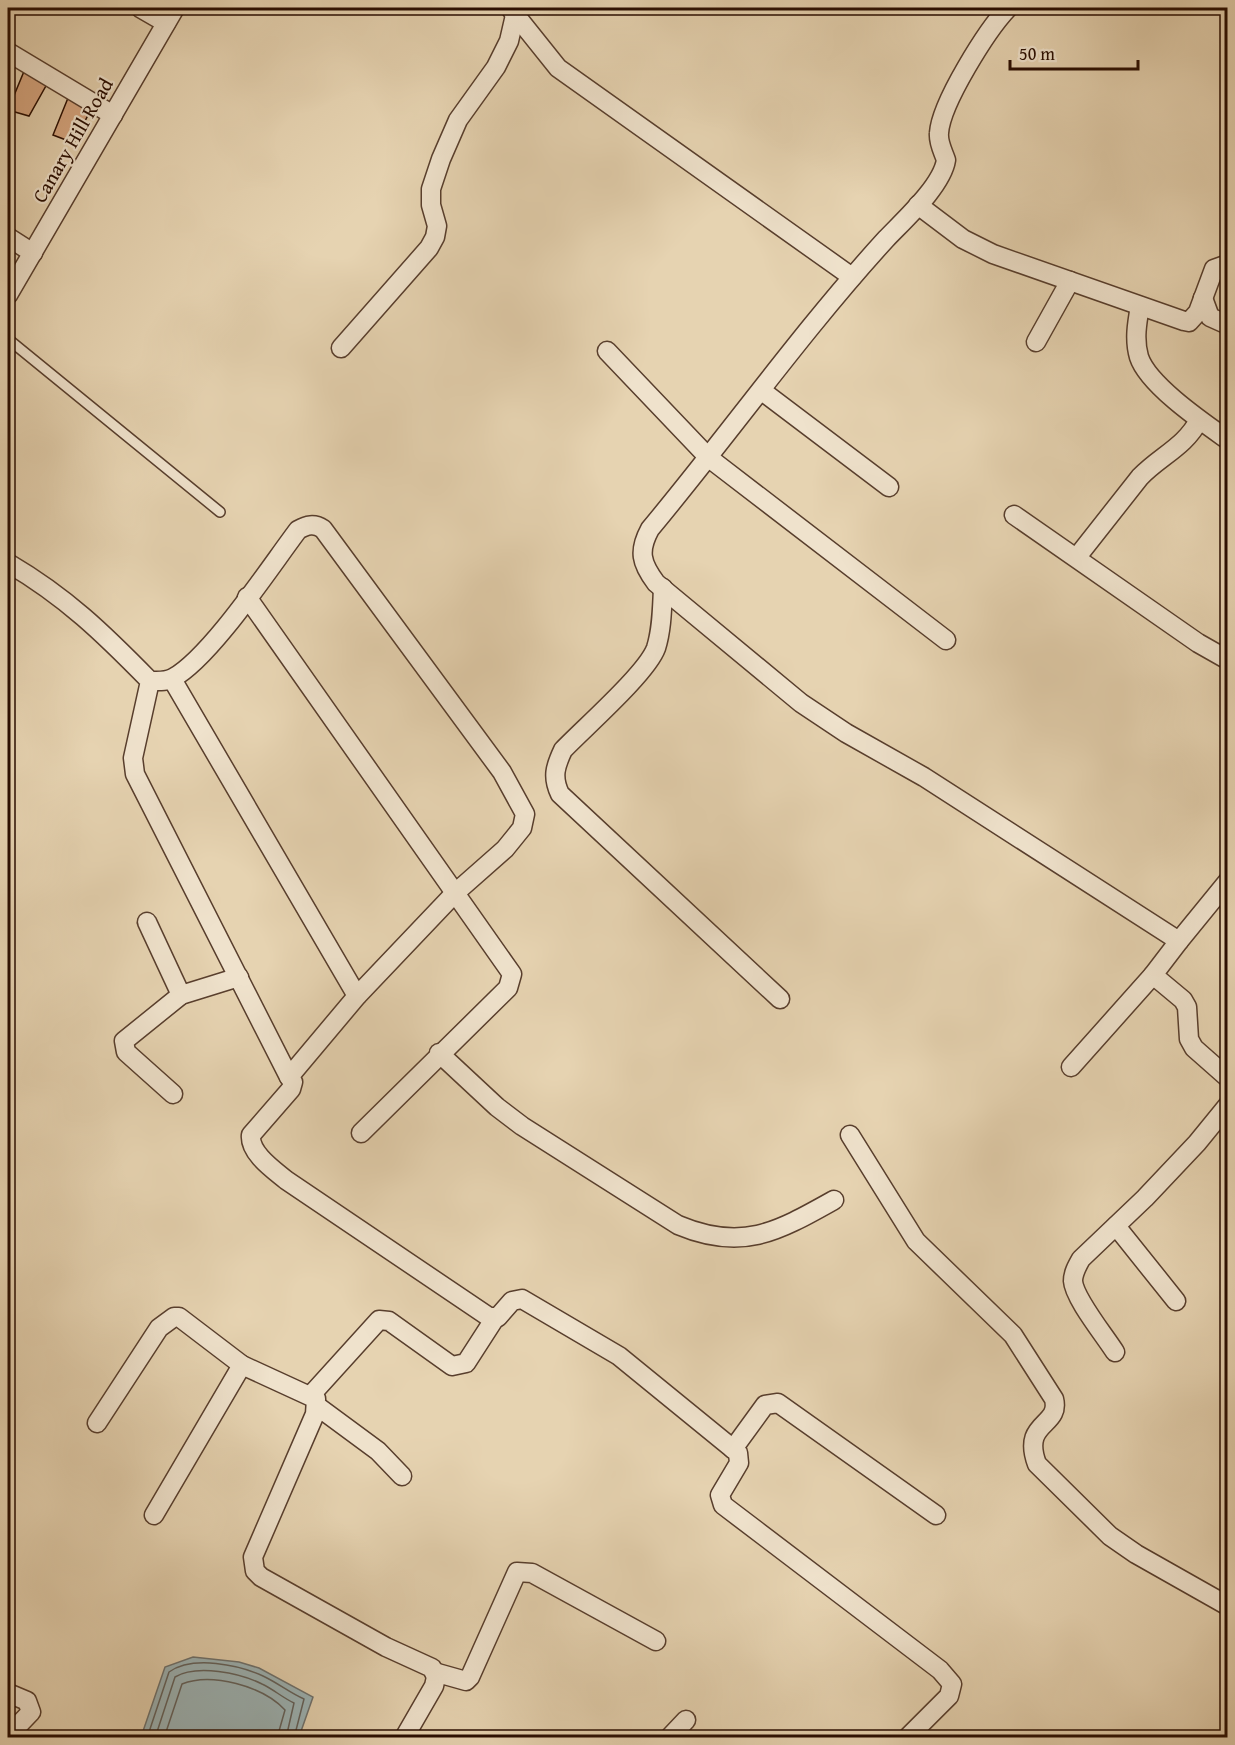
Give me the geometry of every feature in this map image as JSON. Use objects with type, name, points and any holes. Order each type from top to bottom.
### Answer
[{"type":"street","points":[[141,8],[171,15]]},
{"type":"street","points":[[1008,8],[972,56],[952,96],[939,135],[946,160],[945,168],[918,205],[852,277],[650,529],[643,541],[642,560],[646,569],[663,588],[801,703],[846,733],[934,783],[1179,941]]},
{"type":"street","points":[[512,11],[558,68],[852,277]]},
{"type":"street","points":[[341,348],[429,248],[436,226],[431,205],[431,189],[441,159],[458,120],[496,67],[509,41],[512,11]]},
{"type":"street","name":"Canary Hill Road","points":[[8,295],[171,15]]},
{"type":"street","points":[[8,52],[113,115]]},
{"type":"street","points":[[918,205],[963,239],[993,254],[1189,322],[1196,317],[1214,269],[1227,264]]},
{"type":"street","points":[[8,237],[33,253]]},
{"type":"street","points":[[1036,342],[1070,281]]},
{"type":"street","points":[[1203,298],[1210,317],[1227,325]]},
{"type":"street","points":[[1140,306],[1136,340],[1140,359],[1154,378],[1199,420],[1227,440]]},
{"type":"street","points":[[607,351],[709,458],[946,640]]},
{"type":"street","points":[[762,391],[889,488]]},
{"type":"street","points":[[1077,558],[1140,477],[1150,466],[1184,443],[1199,420]]},
{"type":"street","points":[[1014,515],[1227,660]]},
{"type":"street","points":[[150,681],[172,679],[214,640],[298,530],[311,525],[323,529],[502,772],[524,810],[524,823],[491,863],[454,894],[357,996],[289,1077]]},
{"type":"street","points":[[8,563],[61,598],[92,622],[150,681]]},
{"type":"street","points":[[663,588],[660,633],[655,650],[641,669],[563,750],[555,766],[554,781],[561,794],[780,999]]},
{"type":"street","points":[[247,597],[454,894],[511,971],[512,979],[508,988],[439,1053],[361,1133]]},
{"type":"street","points":[[172,679],[357,996]]},
{"type":"street","points":[[150,681],[133,759],[135,774],[293,1082],[291,1089],[251,1135],[251,1142],[262,1159],[286,1180],[489,1317],[495,1318]]},
{"type":"street","points":[[1071,1067],[1153,975],[1179,941],[1225,889]]},
{"type":"street","points":[[147,922],[181,995]]},
{"type":"street","points":[[1153,975],[1183,1000],[1187,1007],[1189,1039],[1194,1048],[1227,1078]]},
{"type":"street","points":[[173,1094],[126,1052],[123,1045],[126,1037],[181,995],[239,977]]},
{"type":"street","points":[[439,1053],[497,1107],[522,1126],[678,1225],[702,1235],[731,1239],[759,1237],[785,1227],[834,1200]]},
{"type":"street","points":[[1115,1352],[1073,1283],[1075,1269],[1081,1259],[1197,1143],[1227,1105]]},
{"type":"street","points":[[850,1135],[916,1241],[1005,1326],[1054,1399],[1056,1406],[1053,1415],[1033,1436],[1031,1449],[1037,1464],[1110,1536],[1136,1554],[1227,1606]]},
{"type":"street","points":[[1116,1226],[1176,1301]]},
{"type":"street","points":[[656,1641],[532,1573],[517,1572],[470,1677],[466,1681],[460,1681],[434,1672],[427,1665],[386,1647],[261,1577],[255,1571],[253,1557],[314,1401],[379,1320],[389,1321],[452,1366],[466,1363],[495,1318],[512,1301],[525,1301],[619,1356],[733,1449],[740,1459],[720,1495],[723,1505],[940,1670],[952,1684],[949,1696],[907,1737]]},
{"type":"street","points":[[97,1423],[159,1328],[167,1319],[179,1317],[242,1365],[314,1401],[378,1451],[402,1476]]},
{"type":"street","points":[[154,1515],[242,1365]]},
{"type":"street","points":[[733,1449],[765,1405],[778,1403],[936,1515]]},
{"type":"street","points":[[404,1737],[434,1686],[434,1672]]},
{"type":"street","points":[[8,1693],[27,1701],[30,1712],[8,1736]]},
{"type":"street","points":[[669,1737],[686,1720]]},
{"type":"lane","points":[[8,339],[220,512]]},
{"type":"water","points":[[193,1657],[239,1662],[259,1668],[313,1697],[299,1737],[141,1737],[165,1667]]},
{"type":"building","points":[[25,69],[47,84],[29,116],[8,110]]},
{"type":"building","points":[[68,98],[91,109],[74,143],[53,135]]}]
